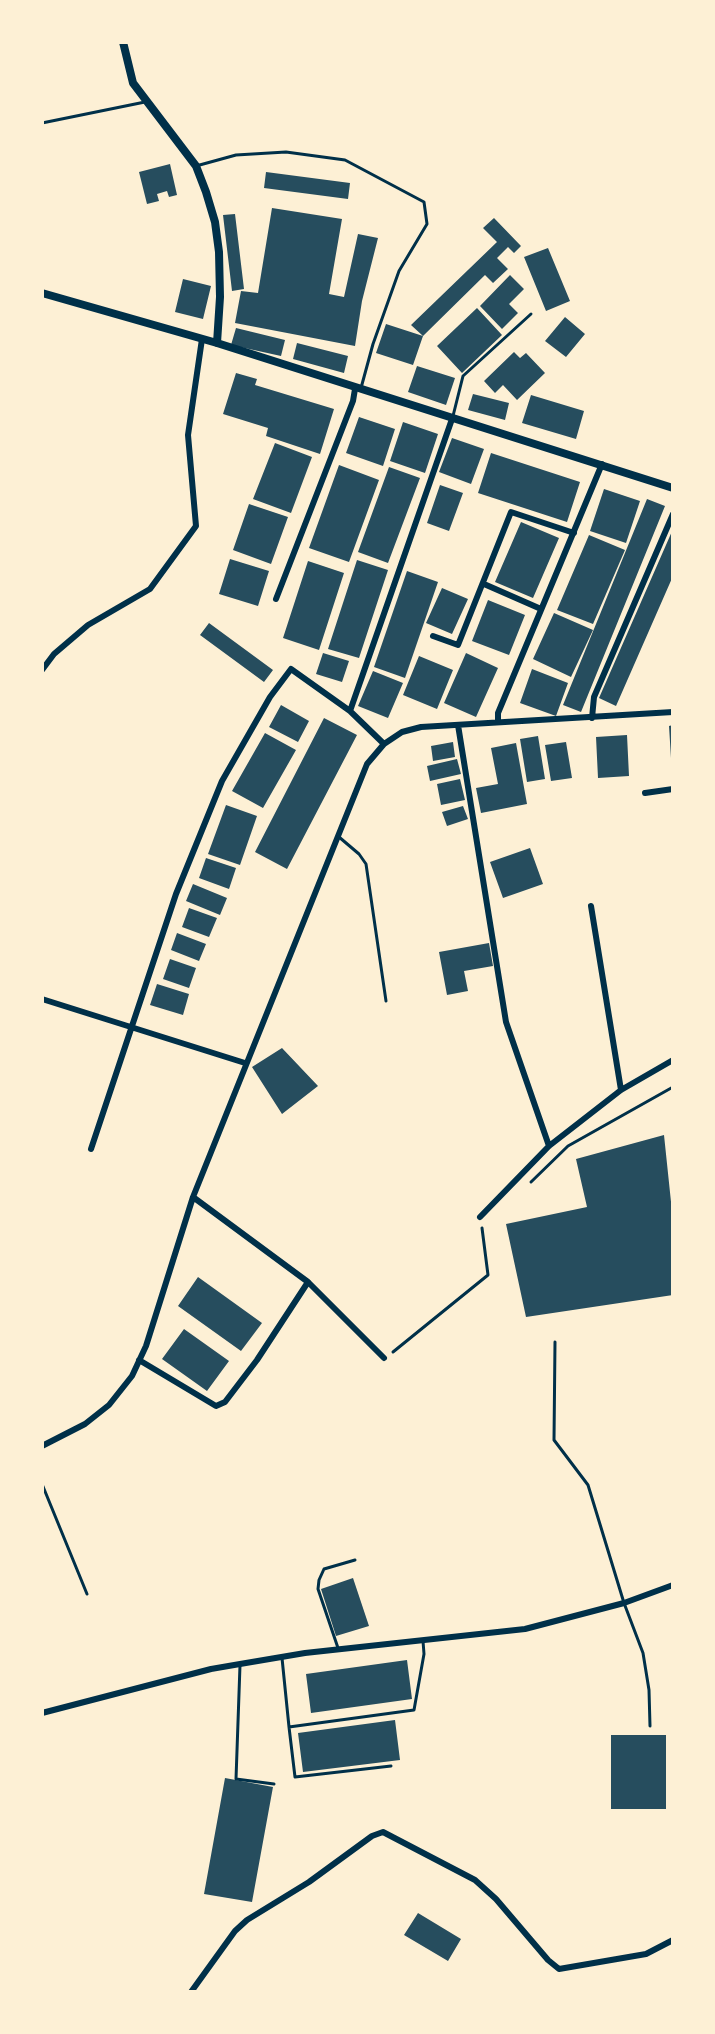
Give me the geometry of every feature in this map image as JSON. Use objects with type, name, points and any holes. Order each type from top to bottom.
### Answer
[{"type":"street","points":[[123,42],[132,83],[196,166],[215,222],[219,252],[220,297],[217,343]]},
{"type":"street","points":[[42,293],[217,343],[452,419],[602,463],[673,488]]},
{"type":"street","points":[[42,670],[54,654],[88,625],[150,589],[195,526],[188,435],[202,339]]},
{"type":"street","points":[[276,599],[358,389]]},
{"type":"street","points":[[350,711],[401,559],[452,419]]},
{"type":"street","points":[[498,722],[498,713],[602,463]]},
{"type":"street","points":[[433,636],[458,645],[512,512],[574,533]]},
{"type":"street","points":[[592,718],[594,697],[673,514]]},
{"type":"street","points":[[484,584],[541,609]]},
{"type":"street","points":[[91,1149],[134,1026],[176,894],[222,782],[270,697],[291,669],[350,711],[384,744]]},
{"type":"street","points":[[42,1446],[86,1424],[109,1405],[132,1376],[164,1292],[192,1197],[245,1063],[367,764],[384,744],[402,732],[421,727],[673,712]]},
{"type":"street","points":[[458,725],[506,1022],[549,1146]]},
{"type":"street","points":[[645,793],[673,789]]},
{"type":"street","points":[[591,906],[621,1090]]},
{"type":"street","points":[[42,999],[134,1026],[245,1063]]},
{"type":"street","points":[[480,1217],[549,1146],[621,1090],[673,1060]]},
{"type":"street","points":[[192,1197],[308,1282],[384,1358]]},
{"type":"street","points":[[139,1360],[216,1406],[225,1402],[257,1360],[308,1282]]},
{"type":"street","points":[[42,1713],[211,1669],[281,1657],[525,1629],[624,1604],[673,1585]]},
{"type":"street","points":[[191,1992],[235,1931],[247,1920],[309,1882],[372,1836],[382,1832],[476,1880],[496,1899],[548,1960],[559,1969],[646,1954],[673,1940]]},
{"type":"lane","points":[[42,123],[145,102]]},
{"type":"lane","points":[[196,166],[236,155],[286,152],[345,160],[424,202],[427,224],[399,271],[358,389]]},
{"type":"lane","points":[[452,419],[463,376],[531,314]]},
{"type":"lane","points":[[337,836],[359,854],[366,864],[386,1001]]},
{"type":"lane","points":[[531,1182],[568,1146],[673,1087]]},
{"type":"lane","points":[[555,1342],[554,1440],[588,1485],[624,1604],[643,1653],[649,1690],[650,1726]]},
{"type":"lane","points":[[42,1484],[87,1594]]},
{"type":"lane","points":[[338,1650],[318,1589],[319,1580],[324,1569],[355,1560]]},
{"type":"lane","points":[[290,1727],[414,1710],[424,1654],[423,1641]]},
{"type":"lane","points":[[281,1657],[294,1777],[391,1766]]},
{"type":"lane","points":[[240,1664],[236,1779],[274,1784]]},
{"type":"path","points":[[384,1358],[488,1275],[480,1217]]},
{"type":"building","points":[[170,164],[177,195],[169,197],[167,191],[157,194],[159,201],[147,204],[139,172]]},
{"type":"building","points":[[266,172],[350,183],[348,199],[264,188]]},
{"type":"building","points":[[272,208],[342,219],[329,294],[344,297],[358,234],[378,238],[362,301],[355,346],[235,323],[241,291],[258,293]]},
{"type":"building","points":[[235,214],[244,289],[232,291],[223,215]]},
{"type":"building","points":[[494,218],[521,246],[514,253],[508,247],[497,258],[508,269],[493,283],[485,275],[423,336],[411,325],[497,242],[483,228]]},
{"type":"building","points":[[548,248],[570,301],[546,311],[524,257]]},
{"type":"building","points":[[510,275],[524,289],[509,304],[518,313],[502,329],[480,306]]},
{"type":"building","points":[[183,279],[211,286],[203,319],[175,312]]},
{"type":"building","points":[[477,308],[502,335],[462,373],[437,346]]},
{"type":"building","points":[[565,317],[585,334],[566,357],[545,341]]},
{"type":"building","points":[[386,324],[423,336],[413,365],[376,353]]},
{"type":"building","points":[[236,328],[285,340],[281,356],[231,345]]},
{"type":"building","points":[[297,343],[348,356],[344,373],[293,359]]},
{"type":"building","points":[[514,352],[520,358],[526,353],[545,373],[517,400],[503,385],[495,393],[484,381]]},
{"type":"building","points":[[417,366],[455,378],[446,405],[408,392]]},
{"type":"building","points":[[236,373],[257,379],[255,385],[334,409],[320,454],[266,436],[268,428],[223,414]]},
{"type":"building","points":[[473,394],[509,403],[505,420],[468,410]]},
{"type":"building","points":[[531,395],[584,411],[576,439],[522,423]]},
{"type":"building","points":[[359,417],[395,429],[383,466],[346,453]]},
{"type":"building","points":[[403,422],[438,434],[425,473],[390,461]]},
{"type":"building","points":[[452,438],[484,449],[471,484],[439,472]]},
{"type":"building","points":[[275,443],[312,457],[291,513],[253,499]]},
{"type":"building","points":[[491,453],[580,482],[567,522],[478,493]]},
{"type":"building","points":[[339,465],[379,480],[349,562],[309,548]]},
{"type":"building","points":[[389,467],[420,478],[388,563],[358,552]]},
{"type":"building","points":[[440,485],[463,493],[449,531],[427,523]]},
{"type":"building","points":[[604,489],[640,501],[626,543],[590,531]]},
{"type":"building","points":[[647,499],[665,506],[581,712],[563,705]]},
{"type":"building","points":[[249,504],[288,517],[271,564],[233,550]]},
{"type":"building","points":[[521,522],[559,538],[533,598],[495,582]]},
{"type":"building","points":[[673,529],[673,576],[616,706],[599,698]]},
{"type":"building","points":[[589,535],[625,550],[593,624],[557,610]]},
{"type":"building","points":[[230,559],[269,571],[258,606],[219,594]]},
{"type":"building","points":[[357,560],[388,570],[359,658],[328,649]]},
{"type":"building","points":[[308,561],[344,573],[319,650],[283,638]]},
{"type":"building","points":[[407,571],[438,582],[405,678],[374,667]]},
{"type":"building","points":[[442,588],[468,599],[452,634],[426,623]]},
{"type":"building","points":[[488,600],[525,615],[509,655],[472,641]]},
{"type":"building","points":[[554,613],[593,630],[571,677],[533,659]]},
{"type":"building","points":[[209,623],[273,670],[264,682],[200,635]]},
{"type":"building","points":[[323,653],[349,661],[342,682],[316,674]]},
{"type":"building","points":[[466,653],[498,668],[476,717],[444,703]]},
{"type":"building","points":[[419,656],[453,670],[437,709],[403,695]]},
{"type":"building","points":[[532,669],[568,683],[556,716],[520,703]]},
{"type":"building","points":[[373,671],[403,683],[388,718],[358,706]]},
{"type":"building","points":[[281,705],[309,721],[298,742],[269,727]]},
{"type":"building","points":[[324,718],[357,735],[287,869],[255,852]]},
{"type":"building","points":[[673,725],[673,758],[671,758],[669,726]]},
{"type":"building","points":[[265,733],[296,750],[263,808],[232,791]]},
{"type":"building","points":[[627,735],[629,776],[598,778],[596,737]]},
{"type":"building","points":[[538,736],[545,779],[527,782],[520,739]]},
{"type":"building","points":[[453,742],[455,757],[433,761],[431,746]]},
{"type":"building","points":[[566,742],[572,778],[551,781],[545,745]]},
{"type":"building","points":[[516,743],[527,804],[481,813],[476,788],[498,784],[491,748]]},
{"type":"building","points":[[457,759],[461,774],[430,781],[427,766]]},
{"type":"building","points":[[460,779],[465,800],[441,805],[437,784]]},
{"type":"building","points":[[226,805],[257,816],[240,865],[208,854]]},
{"type":"building","points":[[463,806],[468,819],[447,826],[442,812]]},
{"type":"building","points":[[530,848],[543,884],[503,898],[490,862]]},
{"type":"building","points":[[206,858],[236,868],[229,889],[199,878]]},
{"type":"building","points":[[193,884],[227,898],[220,915],[186,901]]},
{"type":"building","points":[[189,908],[217,918],[209,937],[182,927]]},
{"type":"building","points":[[177,933],[206,944],[199,961],[171,950]]},
{"type":"building","points":[[489,943],[493,966],[464,971],[468,991],[447,995],[439,952]]},
{"type":"building","points":[[170,959],[196,968],[189,988],[163,979]]},
{"type":"building","points":[[157,984],[189,994],[183,1015],[150,1005]]},
{"type":"building","points":[[282,1048],[318,1086],[282,1114],[252,1067]]},
{"type":"building","points":[[664,1135],[673,1221],[673,1295],[526,1317],[506,1224],[587,1207],[576,1159]]},
{"type":"building","points":[[198,1277],[262,1323],[241,1351],[178,1306]]},
{"type":"building","points":[[184,1329],[229,1361],[207,1391],[162,1359]]},
{"type":"building","points":[[353,1578],[369,1626],[336,1636],[321,1589]]},
{"type":"building","points":[[407,1660],[412,1699],[311,1713],[306,1674]]},
{"type":"building","points":[[395,1720],[400,1760],[303,1772],[298,1733]]},
{"type":"building","points":[[611,1735],[666,1735],[666,1809],[611,1809]]},
{"type":"building","points":[[225,1778],[273,1787],[252,1902],[204,1894]]},
{"type":"building","points":[[418,1913],[461,1939],[448,1961],[404,1935]]}]
